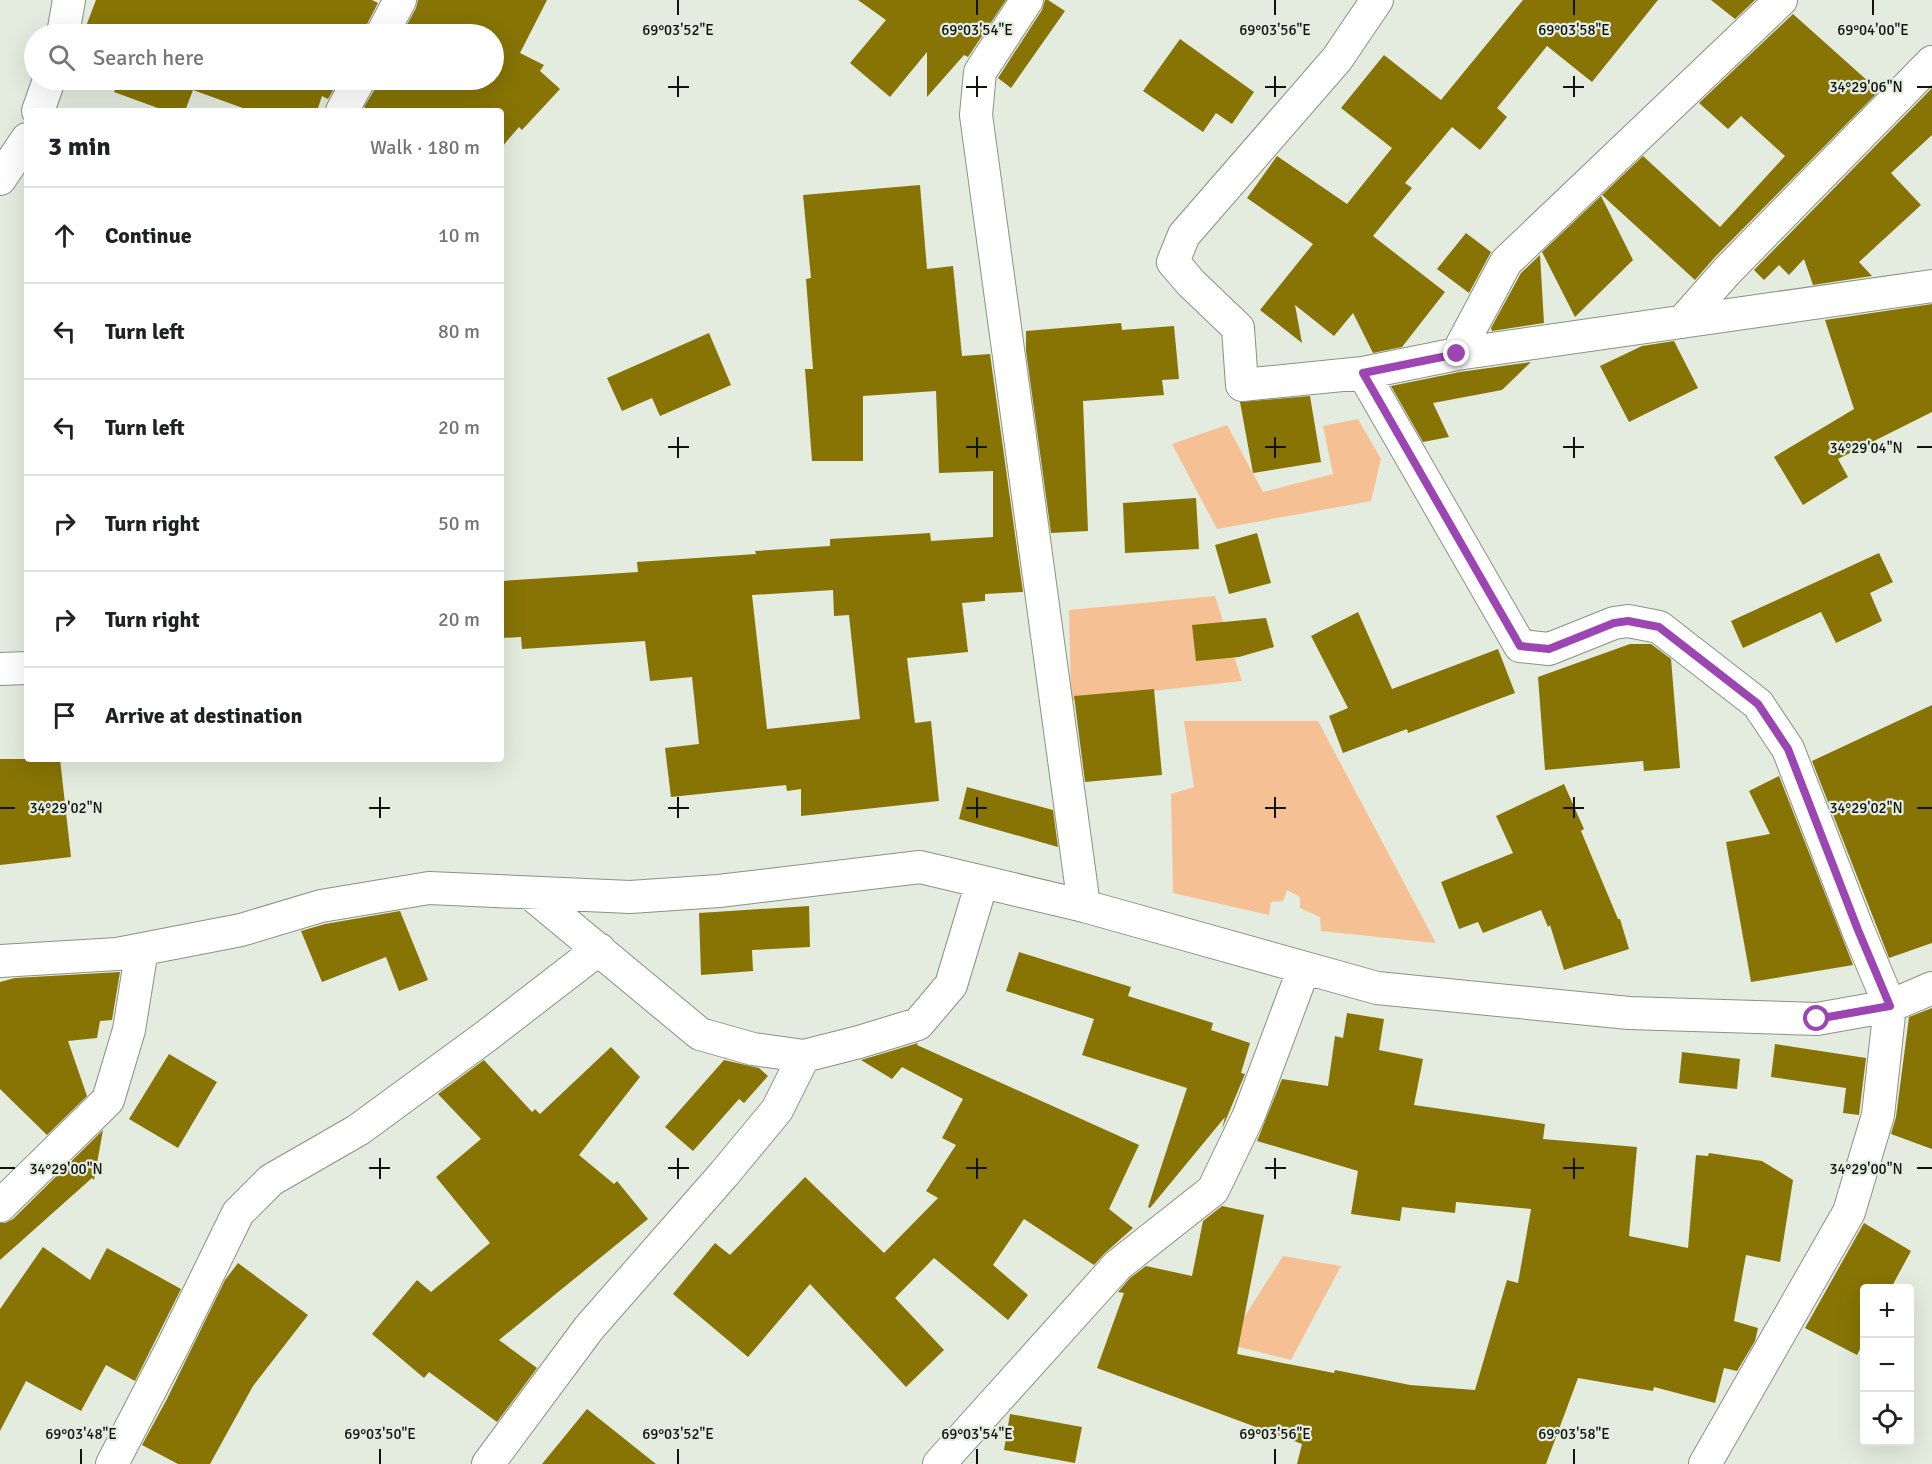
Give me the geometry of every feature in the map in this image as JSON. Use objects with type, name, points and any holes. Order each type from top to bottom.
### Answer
[{"type":"street","points":[[65,24],[69,0]]},
{"type":"street","points":[[387,24],[400,0]]},
{"type":"street","points":[[1027,0],[980,72],[976,115],[1084,906]]},
{"type":"street","points":[[1377,0],[1337,59],[1184,235],[1173,262],[1191,283],[1238,327],[1242,385],[1363,373],[1457,354],[1932,286]]},
{"type":"street","points":[[1457,354],[1506,262],[1781,0]]},
{"type":"street","points":[[1682,322],[1728,270],[1932,62]]},
{"type":"street","points":[[39,108],[45,90]]},
{"type":"street","points":[[344,108],[353,90]]},
{"type":"street","points":[[0,179],[24,143]]},
{"type":"street","points":[[1363,373],[1520,646],[1549,649],[1614,623],[1628,621],[1659,627],[1758,704],[1788,749],[1890,1006],[1878,1115],[1849,1212],[1705,1464]]},
{"type":"street","points":[[0,669],[24,668]]},
{"type":"street","points":[[0,961],[117,954],[241,930],[321,906],[429,888],[630,897],[719,891],[920,867],[1084,906],[1377,988],[1629,1014],[1817,1019],[1890,1006],[1932,988]]},
{"type":"street","points":[[530,893],[700,1034],[753,1049],[804,1056],[918,1024],[951,985],[982,882]]},
{"type":"street","points":[[0,1206],[108,1100],[129,1030],[142,949]]},
{"type":"street","points":[[112,1464],[238,1213],[271,1180],[358,1130],[485,1037],[598,949]]},
{"type":"street","points":[[939,1464],[1118,1265],[1213,1190],[1249,1115],[1304,968]]},
{"type":"street","points":[[488,1464],[589,1328],[777,1110],[804,1056]]},
{"type":"shaded area","points":[[1358,419],[1381,459],[1371,501],[1217,529],[1172,444],[1227,425],[1263,492],[1333,474],[1323,426]]},
{"type":"shaded area","points":[[1215,596],[1242,681],[1071,700],[1069,610]]},
{"type":"shaded area","points":[[1184,721],[1318,721],[1436,943],[1321,931],[1320,917],[1300,908],[1300,897],[1287,890],[1283,901],[1271,902],[1269,915],[1173,893],[1171,794],[1194,787]]},
{"type":"shaded area","points":[[1283,1256],[1341,1266],[1291,1360],[1227,1344]]},
{"type":"building","points":[[96,0],[372,0],[378,3],[367,24],[87,24]]},
{"type":"building","points":[[418,0],[547,0],[520,53],[544,65],[540,71],[560,89],[522,130],[519,127],[504,144],[504,108],[366,108],[374,90],[504,90],[504,24],[407,24]]},
{"type":"building","points":[[858,0],[1006,0],[968,57],[964,55],[927,97],[927,52],[890,97],[850,63],[886,20]]},
{"type":"building","points":[[1045,0],[1065,11],[1011,88],[998,78],[1042,10]]},
{"type":"building","points":[[1523,0],[1658,0],[1592,82],[1547,46],[1497,108],[1507,117],[1480,150],[1452,127],[1405,183],[1412,188],[1373,236],[1445,292],[1402,347],[1373,353],[1353,313],[1334,336],[1295,305],[1302,343],[1260,310],[1313,244],[1247,198],[1277,156],[1347,204],[1392,148],[1341,108],[1384,55],[1441,100]]},
{"type":"building","points":[[1711,0],[1755,0],[1735,19]]},
{"type":"building","points":[[1793,14],[1879,91],[1695,280],[1602,195],[1643,156],[1720,227],[1785,156],[1741,116],[1728,129],[1699,103]]},
{"type":"building","points":[[1180,39],[1254,92],[1232,124],[1216,113],[1203,132],[1143,91]]},
{"type":"building","points":[[1932,88],[1932,135],[1891,173],[1921,205],[1859,262],[1872,276],[1813,285],[1804,259],[1789,275],[1779,265],[1764,280],[1754,270]]},
{"type":"building","points":[[115,90],[193,90],[186,108],[158,108],[114,92]]},
{"type":"building","points":[[193,90],[333,90],[328,99],[322,96],[318,108],[243,108]]},
{"type":"building","points":[[920,185],[927,269],[953,266],[962,356],[990,354],[1023,592],[985,594],[985,601],[962,603],[968,652],[907,658],[915,723],[931,721],[939,801],[801,816],[801,789],[787,791],[786,785],[671,797],[665,748],[699,744],[692,677],[650,681],[645,641],[522,649],[521,637],[504,638],[504,581],[638,572],[637,562],[756,554],[755,551],[830,546],[830,539],[930,533],[931,541],[993,537],[993,471],[939,473],[936,391],[863,396],[863,461],[812,461],[805,369],[813,369],[806,279],[811,278],[803,195]],"holes":[[[833,590],[834,616],[849,615],[860,719],[767,729],[752,595]]]},
{"type":"building","points":[[1601,196],[1633,260],[1575,317],[1542,252]]},
{"type":"building","points":[[1466,233],[1491,252],[1469,293],[1437,269]]},
{"type":"building","points":[[1540,255],[1544,323],[1492,331],[1491,328],[1521,273]]},
{"type":"building","points":[[1932,304],[1932,412],[1838,459],[1848,477],[1803,505],[1774,457],[1854,409],[1825,320]]},
{"type":"building","points":[[1121,323],[1122,330],[1174,326],[1179,379],[1162,380],[1164,395],[1083,401],[1088,531],[1051,533],[1026,351],[1026,331]]},
{"type":"building","points":[[709,333],[731,385],[660,416],[652,398],[622,411],[607,378]]},
{"type":"building","points":[[1674,341],[1698,388],[1629,422],[1600,366],[1642,346]]},
{"type":"building","points":[[1531,362],[1502,390],[1433,403],[1449,437],[1423,442],[1391,386],[1460,372]]},
{"type":"building","points":[[1310,396],[1321,462],[1253,473],[1240,402]]},
{"type":"building","points":[[1196,498],[1199,549],[1125,553],[1123,503]]},
{"type":"building","points":[[1257,533],[1271,583],[1229,594],[1215,545]]},
{"type":"building","points":[[1879,553],[1893,582],[1870,593],[1882,621],[1836,643],[1821,612],[1743,648],[1731,621]]},
{"type":"building","points":[[1358,612],[1392,689],[1498,649],[1515,693],[1408,733],[1407,729],[1343,753],[1329,716],[1348,708],[1311,636]]},
{"type":"building","points":[[1266,618],[1274,647],[1239,657],[1196,661],[1192,625]]},
{"type":"building","points":[[1630,644],[1651,644],[1671,659],[1680,768],[1644,771],[1643,761],[1545,770],[1538,677]]},
{"type":"building","points":[[1154,689],[1162,775],[1085,782],[1074,696]]},
{"type":"building","points":[[1932,705],[1932,943],[1889,958],[1812,761]]},
{"type":"building","points":[[0,759],[24,759],[24,762],[60,762],[71,857],[0,865]]},
{"type":"building","points":[[1779,776],[1853,965],[1751,982],[1726,842],[1770,834],[1749,791]]},
{"type":"building","points":[[1564,784],[1584,829],[1581,831],[1618,919],[1620,919],[1629,949],[1564,970],[1550,925],[1548,927],[1541,910],[1483,933],[1478,922],[1459,929],[1441,882],[1513,853],[1496,816]]},
{"type":"building","points":[[967,787],[1053,810],[1058,847],[959,819]]},
{"type":"building","points":[[809,906],[810,947],[752,950],[753,971],[701,975],[699,913]]},
{"type":"building","points":[[400,911],[428,980],[399,991],[386,957],[322,982],[301,931],[325,924]]},
{"type":"building","points":[[1019,952],[1131,987],[1128,996],[1213,1023],[1211,1030],[1250,1043],[1241,1073],[1245,1074],[1222,1129],[1225,1117],[1150,1208],[1148,1207],[1187,1088],[1082,1055],[1094,1019],[1006,991]]},
{"type":"building","points":[[120,972],[112,1020],[100,1021],[97,1038],[68,1041],[87,1096],[47,1135],[0,1089],[0,982],[15,978]]},
{"type":"building","points":[[1932,1008],[1932,1149],[1891,1134],[1896,1117],[1909,1017]]},
{"type":"building","points":[[1347,1013],[1384,1019],[1379,1050],[1423,1059],[1414,1105],[1545,1124],[1543,1139],[1637,1147],[1629,1236],[1688,1248],[1696,1155],[1708,1156],[1709,1153],[1762,1161],[1793,1180],[1780,1262],[1746,1255],[1734,1321],[1758,1328],[1755,1341],[1737,1371],[1724,1368],[1715,1403],[1654,1387],[1653,1391],[1578,1378],[1546,1464],[1297,1464],[1302,1444],[1097,1368],[1124,1293],[1118,1292],[1130,1278],[1146,1266],[1192,1276],[1203,1221],[1222,1206],[1264,1215],[1237,1354],[1410,1385],[1475,1390],[1507,1280],[1518,1283],[1531,1209],[1456,1202],[1455,1213],[1402,1207],[1400,1221],[1351,1214],[1358,1171],[1257,1141],[1282,1079],[1328,1086],[1335,1036],[1343,1038]]},
{"type":"building","points":[[918,1043],[917,1045],[1139,1145],[1109,1209],[1133,1228],[1094,1265],[1024,1219],[993,1265],[1028,1295],[1008,1320],[934,1258],[895,1298],[944,1350],[906,1387],[810,1284],[748,1357],[673,1294],[715,1243],[730,1255],[805,1177],[884,1253],[938,1198],[926,1191],[956,1145],[942,1138],[963,1099],[902,1067],[892,1079],[861,1060]]},
{"type":"building","points":[[1775,1044],[1866,1058],[1859,1115],[1843,1113],[1846,1088],[1771,1077]]},
{"type":"building","points":[[611,1047],[640,1077],[579,1155],[614,1184],[617,1181],[648,1219],[499,1340],[537,1368],[497,1422],[429,1372],[424,1378],[372,1334],[417,1280],[431,1292],[490,1243],[436,1177],[481,1139],[438,1094],[484,1060],[532,1112],[535,1109],[540,1114]]},
{"type":"building","points":[[1682,1052],[1740,1059],[1737,1089],[1679,1083]]},
{"type":"building","points":[[169,1054],[217,1082],[178,1148],[129,1119]]},
{"type":"building","points":[[724,1060],[759,1068],[768,1076],[744,1103],[739,1099],[693,1151],[665,1127]]},
{"type":"building","points":[[103,1130],[94,1180],[92,1178],[0,1260],[0,1223],[13,1219]]},
{"type":"building","points":[[1864,1223],[1911,1251],[1893,1284],[1860,1284],[1860,1349],[1857,1355],[1805,1328]]},
{"type":"building","points":[[43,1247],[90,1280],[107,1248],[181,1289],[135,1381],[106,1365],[81,1411],[26,1381],[0,1431],[0,1309]]},
{"type":"building","points":[[238,1263],[308,1315],[253,1386],[210,1464],[178,1464],[142,1445],[225,1280]]},
{"type":"building","points":[[587,1409],[656,1464],[542,1464]]},
{"type":"building","points":[[1010,1414],[1082,1427],[1075,1463],[1004,1450]]},
{"type":"route","points":[[1457,354],[1363,373],[1520,646],[1549,649],[1614,623],[1628,621],[1659,627],[1758,704],[1788,749],[1890,1006],[1817,1019]]}]
